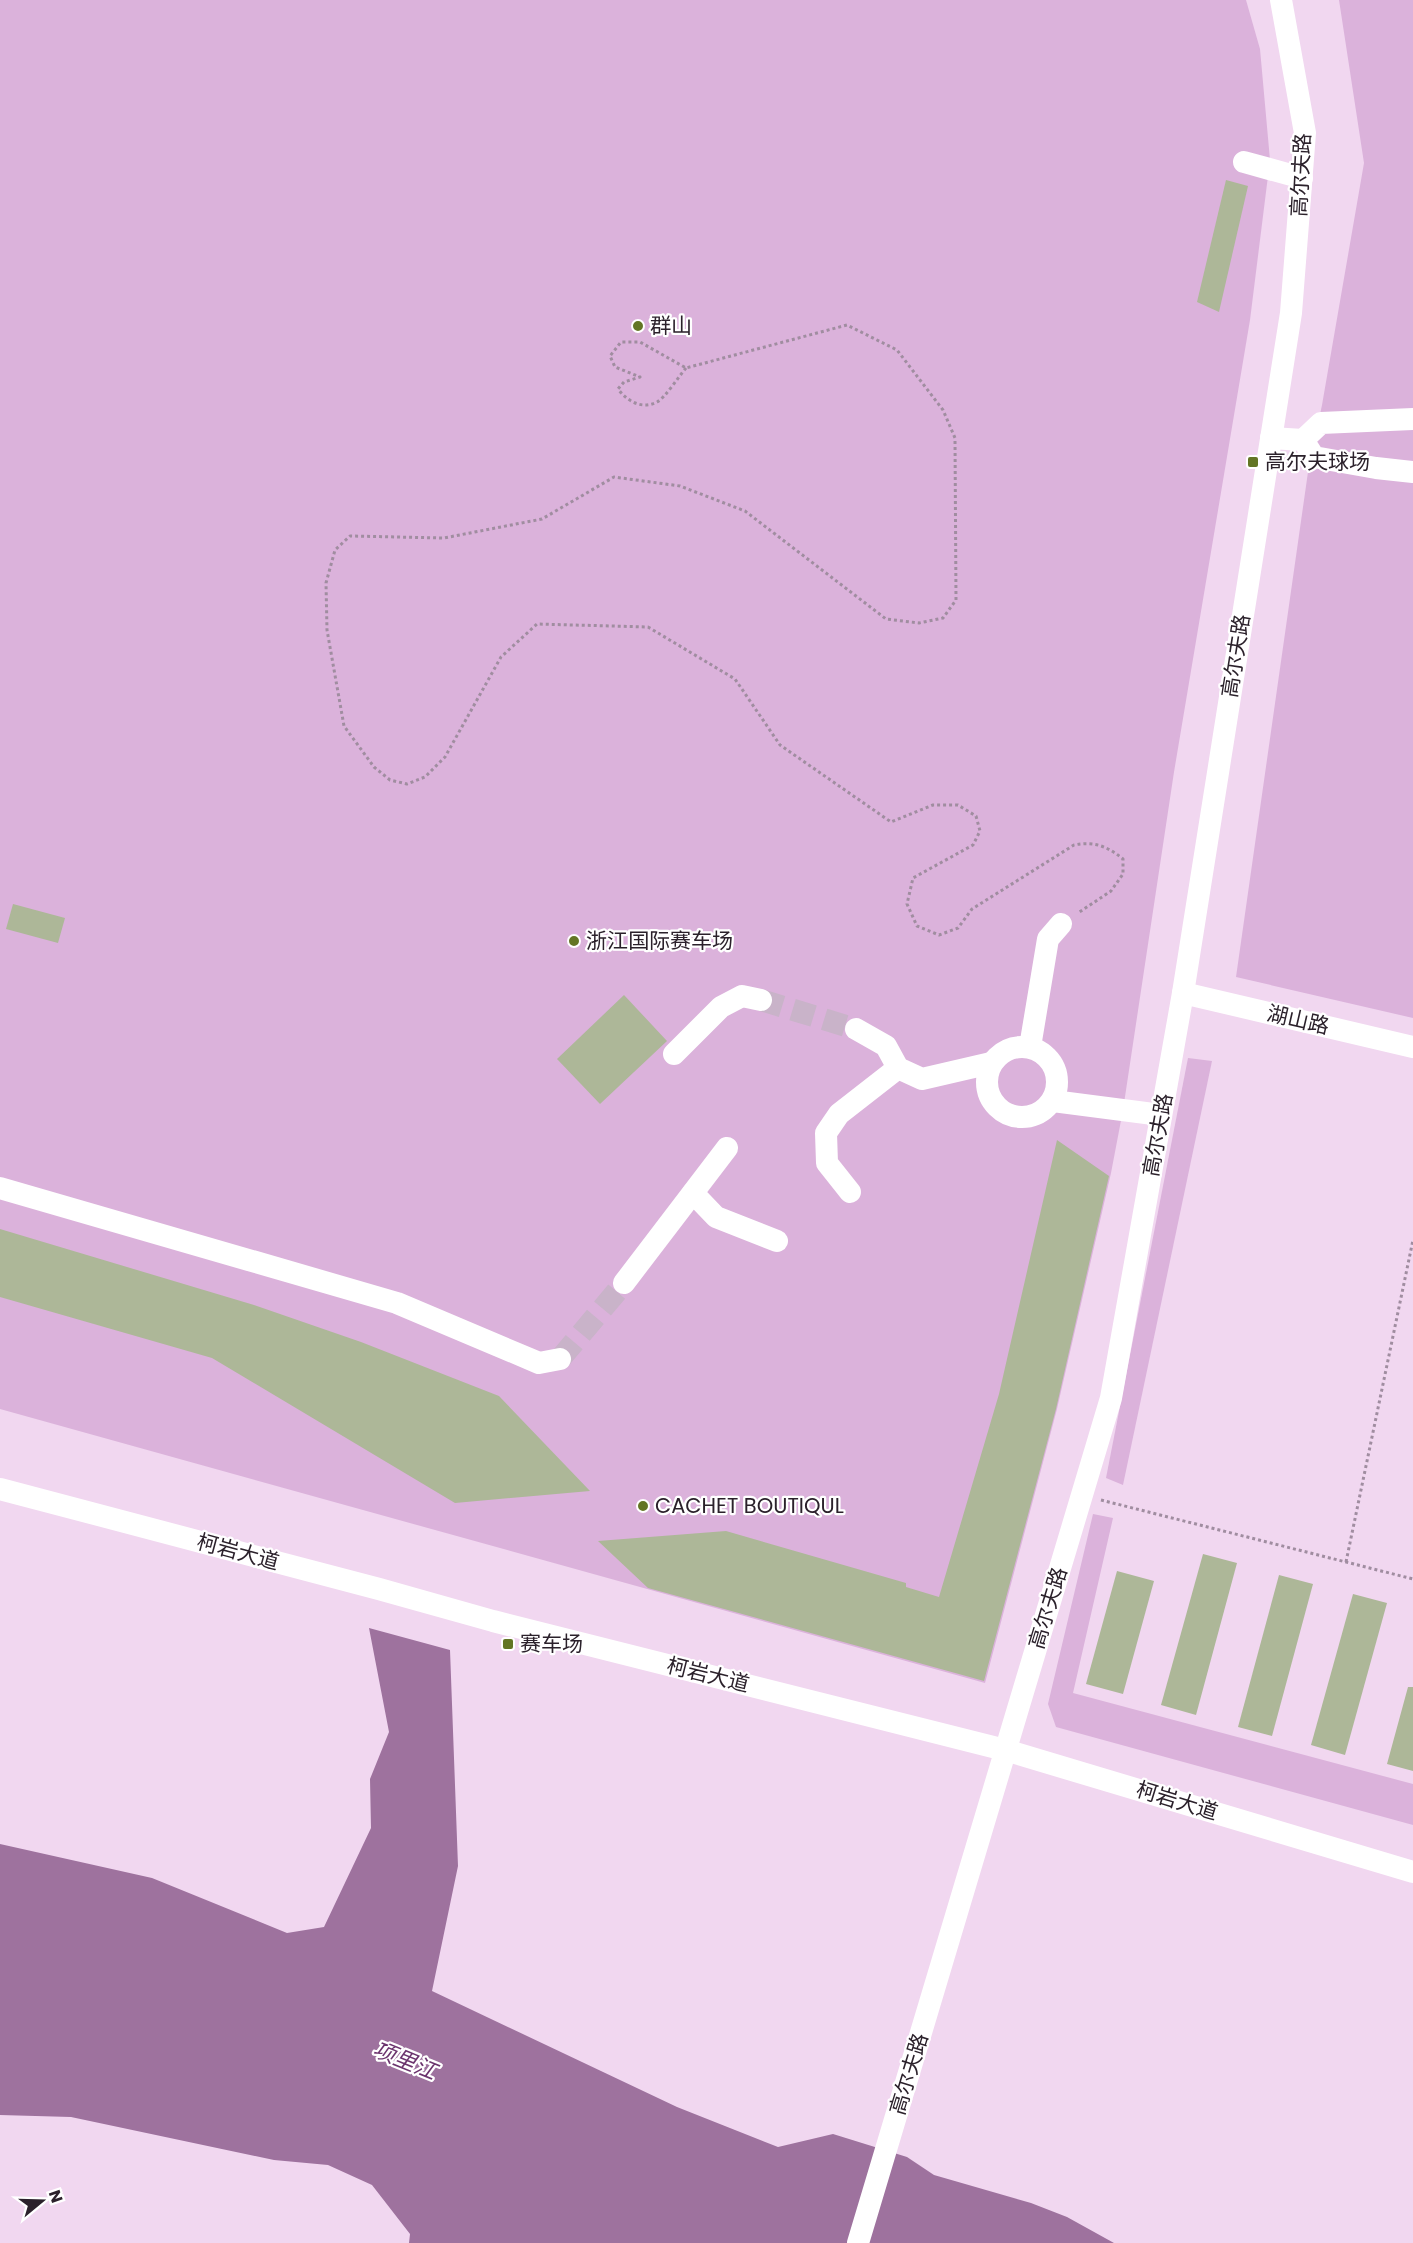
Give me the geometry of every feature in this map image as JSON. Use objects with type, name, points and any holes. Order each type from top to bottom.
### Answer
[{"type":"street","name":"高尔夫路","points":[[858,2243],[1111,1398],[1183,993],[1291,313],[1305,133],[1281,0]]},
{"type":"street","points":[[1244,162],[1302,177]]},
{"type":"street","points":[[1271,438],[1303,440],[1322,423],[1413,419]]},
{"type":"street","points":[[1303,440],[1314,457],[1413,472]]},
{"type":"street","points":[[1030,1047],[1048,939],[1062,924]]},
{"type":"street","name":"湖山路","points":[[1183,993],[1413,1047]]},
{"type":"street","points":[[674,1054],[721,1007],[742,996],[761,1000]]},
{"type":"street","points":[[856,1029],[886,1046],[898,1068],[922,1079],[991,1063],[1008,1048],[1030,1047],[1050,1059],[1058,1079],[1053,1101],[1036,1116],[1013,1118],[994,1106],[986,1085],[991,1063]]},
{"type":"street","points":[[850,1192],[827,1163],[826,1133],[839,1114],[898,1068]]},
{"type":"street","points":[[1053,1101],[1161,1115]]},
{"type":"street","points":[[624,1283],[727,1148]]},
{"type":"street","points":[[0,1188],[397,1303],[539,1363],[560,1359]]},
{"type":"street","points":[[693,1193],[716,1217],[777,1241]]},
{"type":"street","name":"柯岩大道","points":[[0,1489],[380,1589],[493,1622],[1005,1750],[1413,1872]]},
{"type":"path","points":[[686,368],[640,342],[621,342],[610,356],[615,367],[640,377],[624,382],[618,389],[626,399],[643,406],[658,402],[686,368],[847,325],[897,350],[944,410],[955,438],[956,600],[943,618],[919,624],[886,619],[745,511],[680,486],[614,477],[542,519],[444,538],[350,536],[335,550],[326,583],[327,630],[344,726],[374,767],[390,780],[407,784],[425,777],[445,757],[501,657],[537,624],[648,627],[735,679],[780,745],[891,822],[933,806],[958,805],[976,816],[980,831],[973,845],[913,878],[907,904],[917,926],[939,935],[957,928],[972,909],[1074,845],[1088,842],[1109,848],[1123,859],[1123,874],[1111,891],[1062,924]]},
{"type":"path","points":[[1346,1562],[1413,1240]]},
{"type":"path","points":[[1082,1495],[1413,1579]]},
{"type":"shaded area","name":"浙江国际赛车场","points":[[0,0],[1246,0],[1260,49],[1270,160],[1250,320],[1174,772],[1123,1110],[1111,1173],[1057,1409],[985,1683],[0,1409]]},
{"type":"shaded area","points":[[1339,0],[1413,0],[1413,1018],[1236,977],[1308,472],[1322,405],[1364,163]]},
{"type":"shaded area","points":[[1188,1058],[1212,1061],[1123,1485],[1106,1478]]},
{"type":"shaded area","points":[[1093,1514],[1113,1518],[1073,1693],[1413,1784],[1413,1825],[1056,1727],[1048,1704]]},
{"type":"water","name":"项里江","points":[[369,1628],[450,1650],[458,1866],[432,1991],[677,2107],[778,2147],[833,2134],[907,2157],[934,2175],[1031,2203],[1067,2217],[1114,2243],[409,2243],[410,2234],[372,2185],[328,2165],[274,2160],[71,2117],[0,2115],[0,1844],[152,1878],[287,1933],[324,1927],[371,1828],[370,1779],[389,1732]]},
{"type":"building","points":[[1226,180],[1248,186],[1219,312],[1197,302]]},
{"type":"building","points":[[13,904],[65,918],[58,943],[6,929]]},
{"type":"building","points":[[624,995],[667,1041],[600,1104],[557,1059]]},
{"type":"building","points":[[1057,1140],[1109,1176],[1056,1409],[984,1681],[648,1588],[598,1541],[726,1531],[906,1583],[906,1587],[939,1597],[999,1394]]},
{"type":"building","points":[[0,1229],[254,1305],[361,1342],[499,1396],[590,1491],[455,1503],[212,1358],[0,1297]]},
{"type":"building","points":[[1203,1554],[1237,1563],[1196,1715],[1161,1705]]},
{"type":"building","points":[[1117,1571],[1154,1581],[1123,1694],[1086,1684]]},
{"type":"building","points":[[1279,1575],[1313,1584],[1272,1736],[1238,1727]]},
{"type":"building","points":[[1353,1594],[1387,1603],[1345,1755],[1311,1745]]},
{"type":"building","points":[[1408,1687],[1413,1687],[1413,1771],[1387,1764]]},
{"type":"tunnel","points":[[761,1000],[856,1029]]},
{"type":"tunnel","points":[[560,1359],[624,1283]]},
{"type":"place","name":"群山","points":[[638,326]]},
{"type":"place","name":"高尔夫球场","points":[[1253,462]]},
{"type":"place","name":"浙江国际赛车场","points":[[574,941]]},
{"type":"place","name":"CACHET BOUTIQUL","points":[[643,1506]]},
{"type":"place","name":"赛车场","points":[[508,1644]]}]
